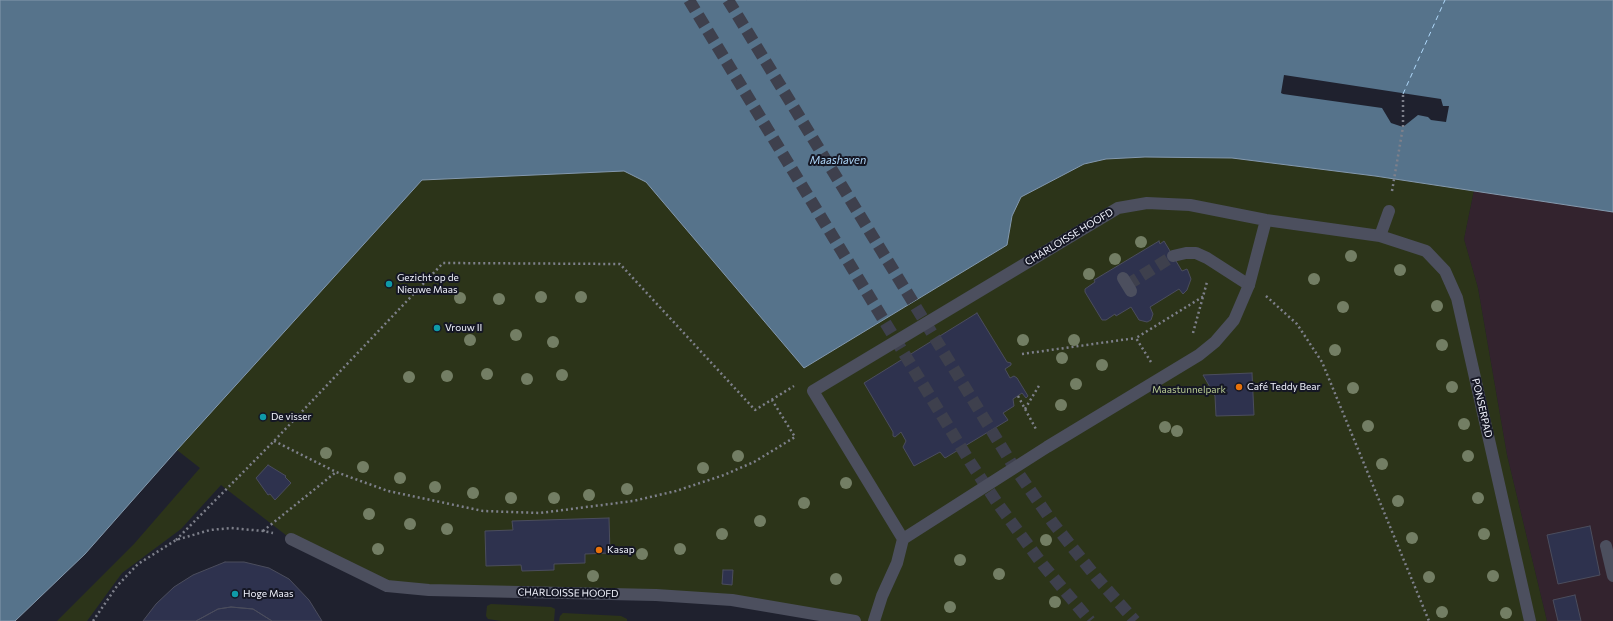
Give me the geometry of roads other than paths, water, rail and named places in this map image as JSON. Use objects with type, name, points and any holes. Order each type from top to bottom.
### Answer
[{"type":"street","name":"CHARLOISSE HOOFD","points":[[903,539],[813,391],[1118,208],[1147,203],[1190,205],[1266,220]]},
{"type":"street","points":[[1380,236],[1389,211]]},
{"type":"street","points":[[874,621],[882,596],[897,563],[903,539],[1047,447],[1161,378],[1215,342],[1234,320],[1249,285],[1256,263],[1266,220]]},
{"type":"street","name":"PONSERPAD","points":[[1266,220],[1380,236],[1426,251],[1436,259],[1450,278],[1457,298],[1530,621]]},
{"type":"street","points":[[1173,256],[1186,253],[1196,253],[1207,258],[1249,285]]},
{"type":"street","points":[[1123,278],[1131,291]]},
{"type":"street","name":"CHARLOISSE HOOFD","points":[[291,538],[387,586],[429,590],[656,595],[732,600],[855,621]]},
{"type":"street","points":[[1606,546],[1613,576]]},
{"type":"water","name":"Maashaven","points":[[0,0],[1613,0],[1613,212],[1375,176],[1232,158],[1145,157],[1106,159],[1084,164],[1021,197],[1012,216],[1007,245],[804,368],[646,182],[624,171],[422,180],[177,450],[85,554],[15,621],[0,621]]},
{"type":"tunnel","points":[[689,0],[970,462],[998,504],[1043,565],[1090,621]]},
{"type":"tunnel","points":[[728,0],[1012,464],[1053,523],[1096,577],[1135,621]]},
{"type":"tunnel","points":[[1127,285],[1173,256]]},
{"type":"place","name":"Gezicht op de Nieuwe Maas","points":[[389,284]]},
{"type":"place","name":"Vrouw II","points":[[437,328]]},
{"type":"place","name":"Café Teddy Bear","points":[[1239,387]]},
{"type":"place","name":"De visser","points":[[263,417]]},
{"type":"place","name":"Kasap","points":[[599,550]]},
{"type":"place","name":"Hoge Maas","points":[[235,594]]},
{"type":"park label","name":"Maastunnelpark","points":[[1189,390]]}]
